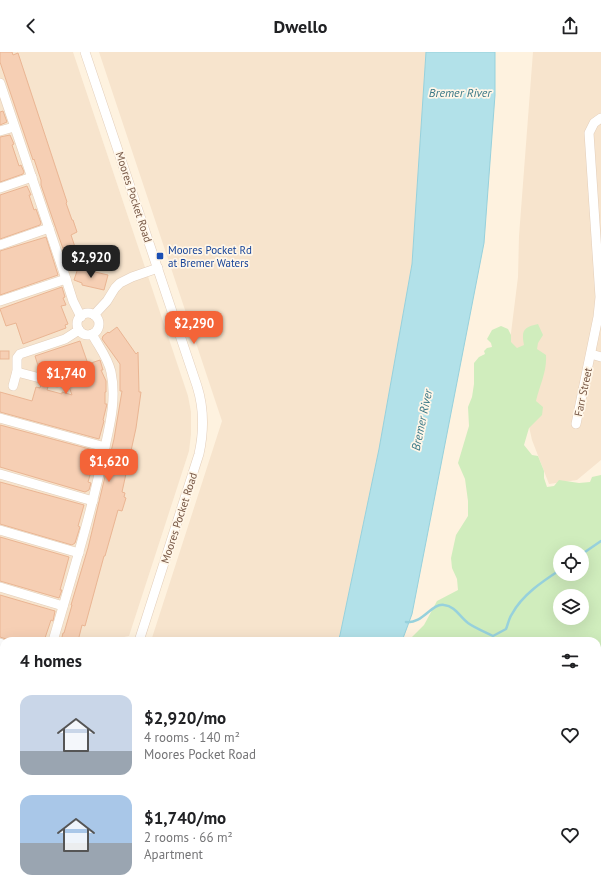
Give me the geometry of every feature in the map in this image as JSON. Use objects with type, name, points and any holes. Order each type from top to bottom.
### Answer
[{"type":"street","name":"Moores Pocket Road","points":[[85,52],[200,394],[203,412],[201,445],[197,462],[140,637]]},
{"type":"street","points":[[0,83],[74,304],[81,317]]},
{"type":"street","name":"Farr Street","points":[[576,424],[598,317],[600,297],[599,247],[589,133],[597,121]]},
{"type":"street","points":[[0,132],[14,127]]},
{"type":"street","points":[[0,188],[32,178]]},
{"type":"street","points":[[0,245],[49,228]]},
{"type":"street","points":[[94,316],[121,282],[136,275],[158,268]]},
{"type":"street","points":[[0,301],[66,279]]},
{"type":"street","points":[[87,314],[98,319],[99,325],[96,331],[92,334],[84,334],[79,330],[78,323],[81,317],[87,314]]},
{"type":"street","points":[[14,386],[17,372],[17,358],[20,354],[65,339],[79,330]]},
{"type":"street","points":[[54,637],[93,501],[114,405],[112,379],[107,359],[92,334]]},
{"type":"street","points":[[591,354],[601,357]]},
{"type":"street","points":[[17,372],[59,383]]},
{"type":"street","points":[[0,418],[105,447]]},
{"type":"street","points":[[0,474],[93,501]]},
{"type":"street","points":[[0,530],[79,553]]},
{"type":"street","points":[[0,587],[63,606]]},
{"type":"shaded area","points":[[0,52],[73,52],[188,396],[191,412],[189,451],[129,636],[0,637]]},
{"type":"shaded area","points":[[99,52],[426,52],[412,264],[379,449],[339,637],[152,637],[222,421]]},
{"type":"shaded area","points":[[533,52],[601,52],[601,460],[577,480],[549,484],[532,440],[528,422],[499,429],[518,277],[519,236]]},
{"type":"green space","points":[[538,324],[543,335],[538,343],[537,349],[546,355],[546,361],[536,401],[543,407],[542,415],[529,428],[524,445],[532,455],[538,456],[544,471],[544,478],[547,487],[554,486],[559,480],[579,483],[590,482],[592,477],[601,475],[601,637],[412,637],[424,625],[437,601],[458,590],[457,579],[452,568],[451,558],[456,535],[468,516],[468,501],[465,479],[458,463],[469,426],[468,407],[472,397],[474,384],[474,363],[479,357],[485,354],[484,351],[487,348],[492,347],[491,343],[487,339],[492,330],[501,326],[508,329],[511,335],[511,342],[517,348],[524,345],[523,333],[527,328]]},
{"type":"water","name":"Bremer River","points":[[426,52],[495,52],[495,95],[484,243],[412,614],[403,637],[339,637],[379,449],[412,264]]},
{"type":"building","points":[[0,52],[12,52],[13,55],[18,53],[67,202],[66,203],[77,232],[71,235],[77,253],[76,257],[67,260],[0,62]]},
{"type":"building","points":[[3,111],[7,122],[0,125],[0,112]]},
{"type":"building","points":[[10,135],[14,144],[12,145],[19,166],[21,165],[24,172],[23,174],[0,182],[0,137]]},
{"type":"building","points":[[27,186],[31,195],[29,195],[34,210],[36,209],[41,223],[40,225],[0,239],[0,195]]},
{"type":"building","points":[[46,237],[58,275],[0,295],[0,251]]},
{"type":"building","points":[[78,268],[108,275],[104,290],[82,285],[82,283],[74,280]]},
{"type":"building","points":[[62,287],[65,297],[63,298],[66,305],[61,306],[68,324],[65,325],[66,328],[23,344],[16,323],[6,326],[0,309]]},
{"type":"building","points":[[117,327],[136,354],[138,352],[139,392],[141,392],[136,428],[122,492],[125,493],[124,497],[126,498],[122,511],[118,510],[85,626],[82,625],[79,637],[62,637],[88,548],[114,439],[122,391],[120,391],[120,364],[102,339],[103,336],[108,332],[109,333]]},
{"type":"building","points":[[80,341],[88,364],[100,360],[103,370],[101,370],[106,381],[105,404],[107,404],[99,439],[0,412],[0,392],[32,401],[36,387],[40,388],[41,385],[48,387],[47,390],[72,395],[62,367],[43,373],[40,372],[35,356]]},
{"type":"building","points":[[0,351],[9,351],[9,359],[0,359]]},
{"type":"building","points":[[0,425],[97,451],[88,482],[91,483],[89,490],[85,492],[0,467]]},
{"type":"building","points":[[0,482],[84,505],[75,543],[72,545],[0,524]]},
{"type":"building","points":[[0,537],[69,557],[59,598],[0,581]]},
{"type":"building","points":[[0,595],[55,611],[53,621],[51,620],[45,637],[0,637]]},
{"type":"waterway","points":[[589,549],[601,541]]},
{"type":"waterway","points":[[406,622],[417,620],[435,607],[444,605],[451,607],[471,625],[493,636],[506,629],[509,619],[521,601],[553,575]]},
{"type":"place","name":"Moores Pocket Rd at Bremer Waters","points":[[160,256]]}]
